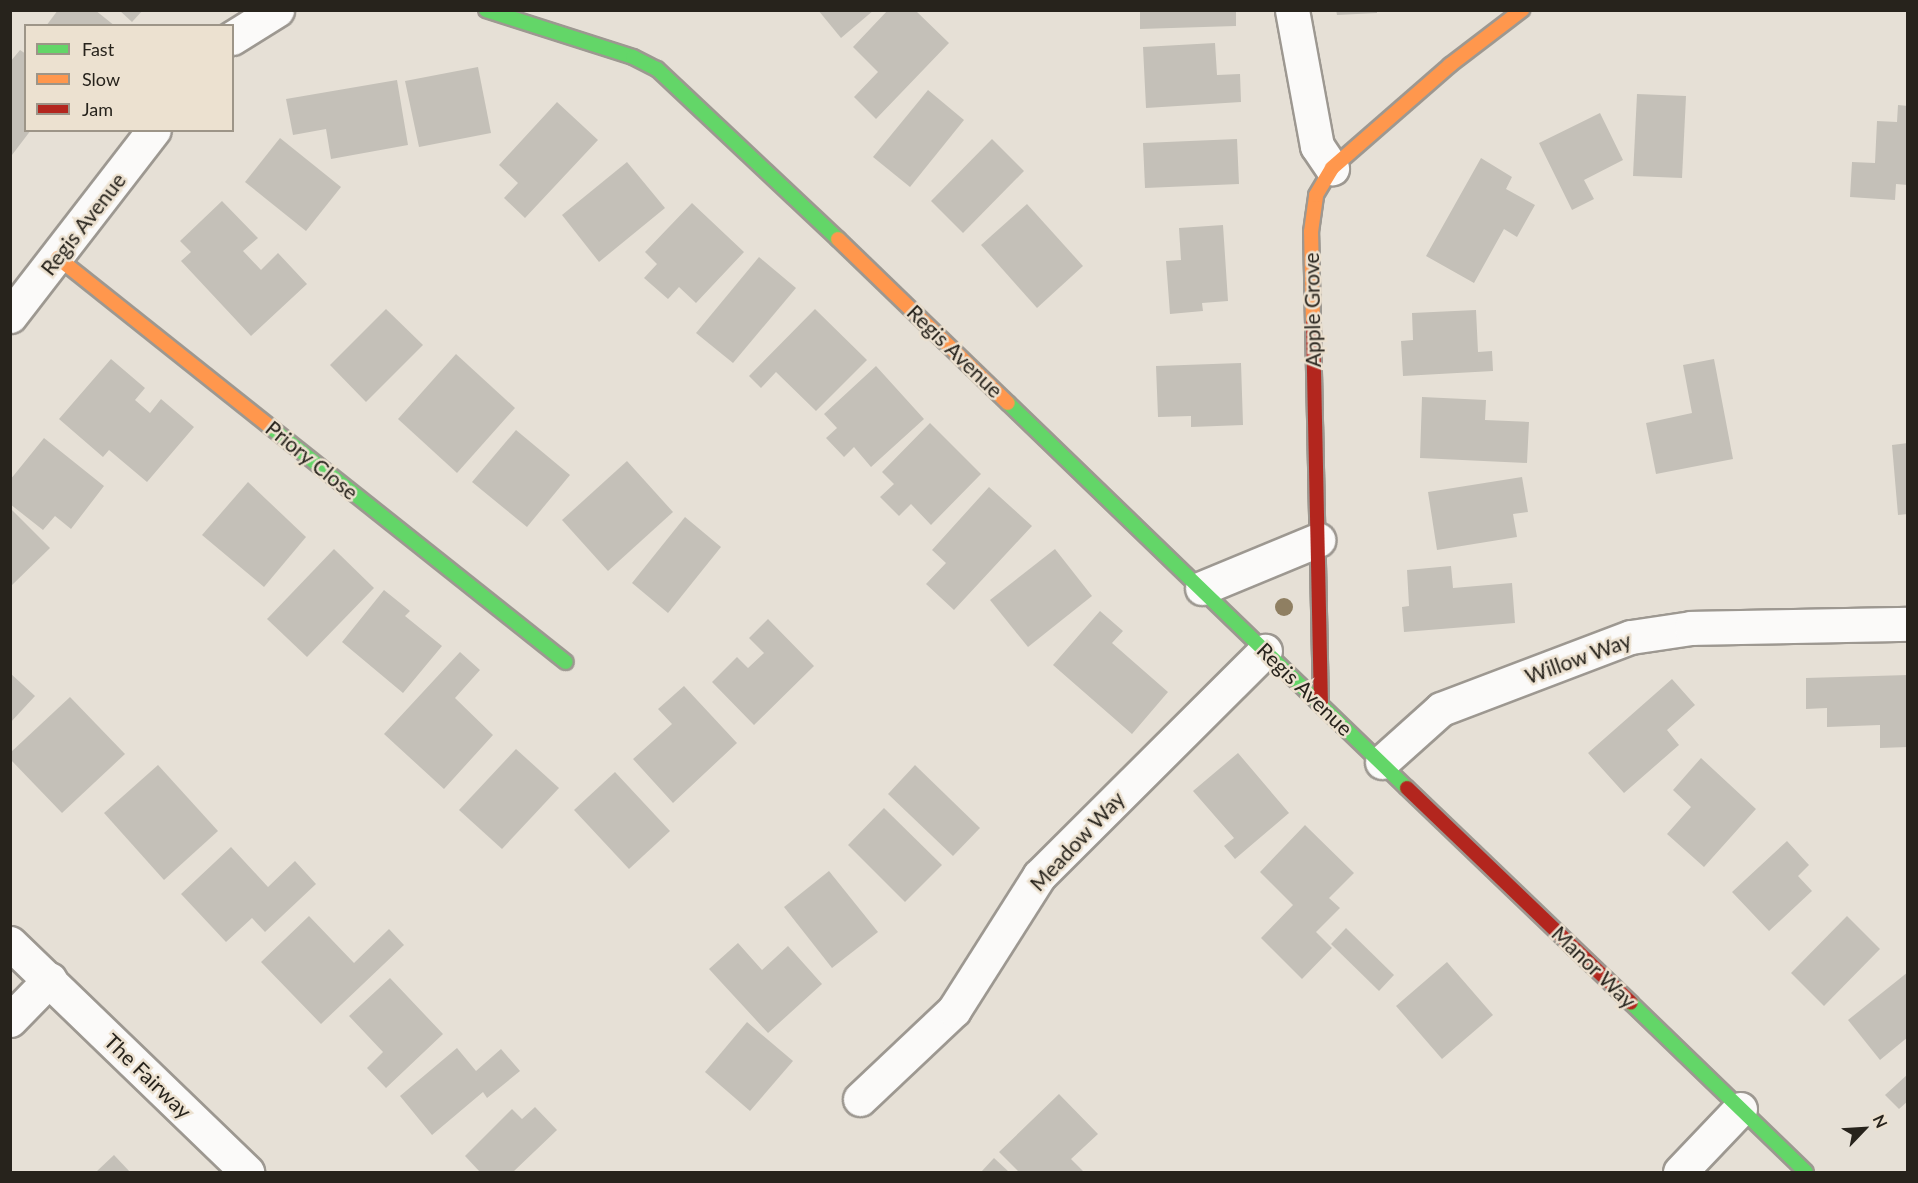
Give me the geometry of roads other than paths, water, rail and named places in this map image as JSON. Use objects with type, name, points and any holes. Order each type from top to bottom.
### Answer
[{"type":"street","points":[[234,37],[277,10]]},
{"type":"street","name":"Regis Avenue","points":[[486,10],[633,57],[657,69],[680,87],[1382,762]]},
{"type":"street","points":[[1292,10],[1317,146],[1332,168]]},
{"type":"street","name":"Apple Grove","points":[[1321,703],[1311,232],[1316,195],[1332,168],[1450,65],[1521,10]]},
{"type":"street","name":"Regis Avenue","points":[[10,316],[58,258],[152,132]]},
{"type":"street","name":"Priory Close","points":[[58,258],[566,662]]},
{"type":"street","points":[[1202,588],[1318,540]]},
{"type":"street","name":"Willow Way","points":[[1382,762],[1441,709],[1631,637],[1691,628],[1908,624]]},
{"type":"street","name":"Meadow Way","points":[[860,1099],[954,1010],[1039,876],[1265,651]]},
{"type":"street","name":"Manor Way","points":[[1382,762],[1806,1173]]},
{"type":"street","points":[[10,943],[50,979],[10,1020]]},
{"type":"street","name":"The Fairway","points":[[50,979],[236,1167]]},
{"type":"street","points":[[1680,1173],[1740,1108]]}]
